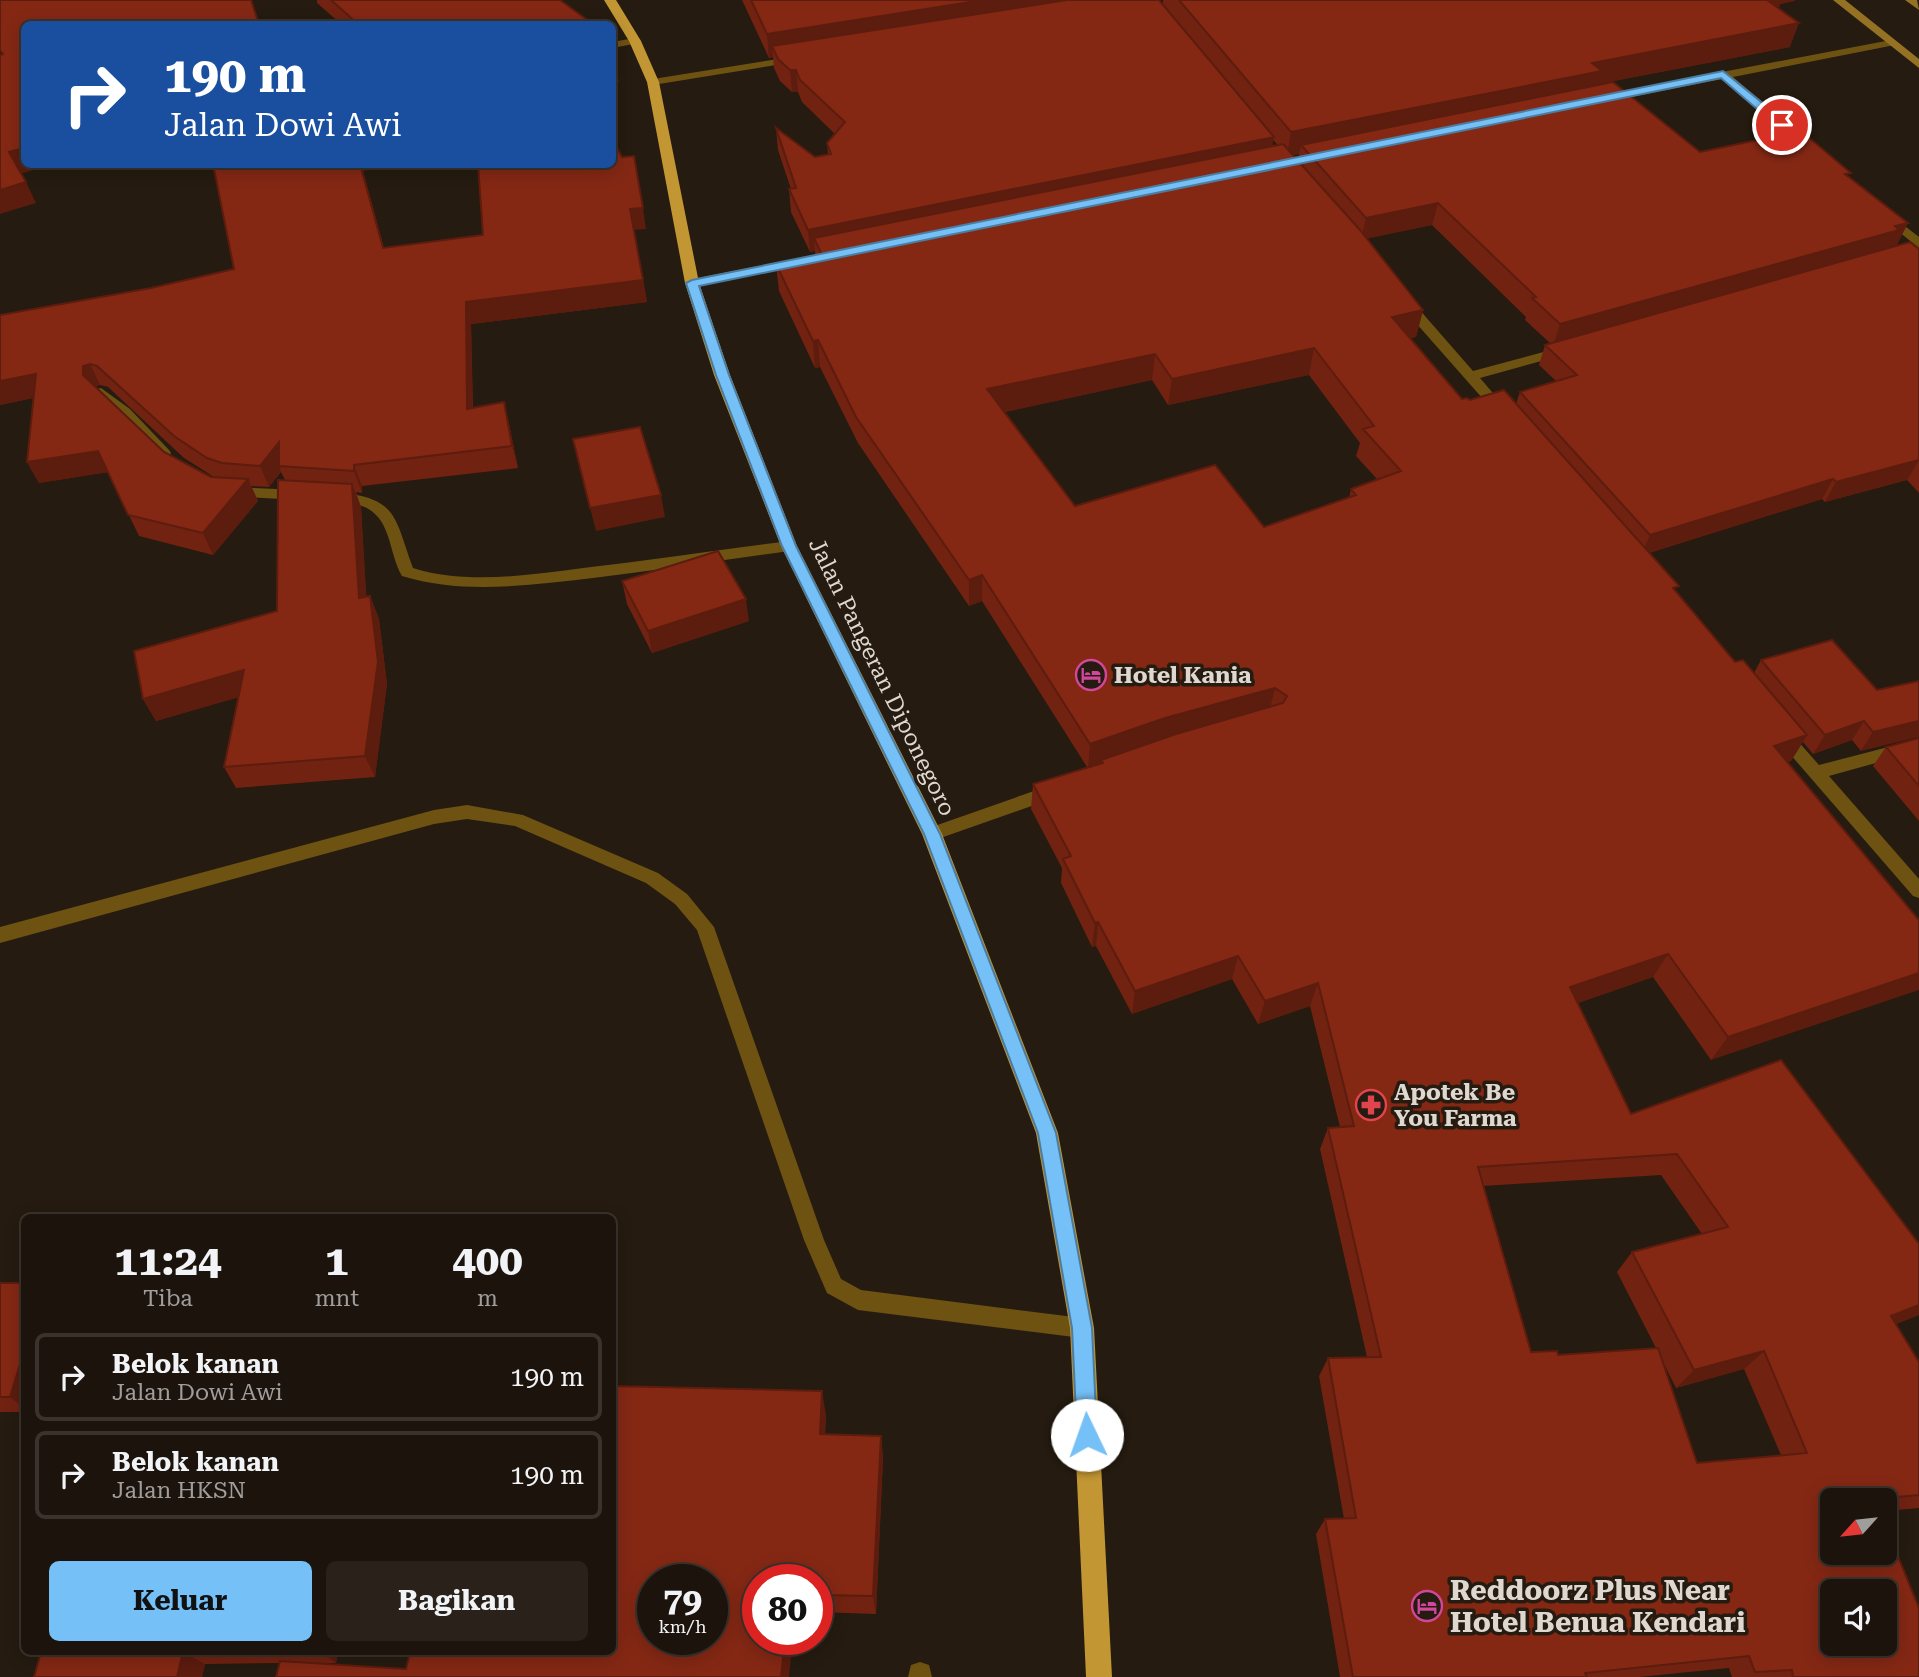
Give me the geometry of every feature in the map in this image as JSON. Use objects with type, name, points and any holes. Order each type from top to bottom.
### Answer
[{"type":"highway","name":"Jalan Pangeran Diponegoro","points":[[610,0],[635,41],[653,82],[692,283],[722,375],[789,546],[932,834],[1047,1133],[1082,1328],[1099,1677]]},
{"type":"main road","points":[[1838,0],[1919,65]]},
{"type":"main road","points":[[1910,0],[1919,7]]},
{"type":"street","points":[[616,43],[635,41]]},
{"type":"street","points":[[1586,102],[1891,43]]},
{"type":"street","points":[[653,82],[805,58]]},
{"type":"street","points":[[1723,74],[1816,154]]},
{"type":"street","points":[[1878,208],[1919,244]]},
{"type":"street","points":[[692,283],[814,259]]},
{"type":"street","points":[[1400,296],[1517,429]]},
{"type":"street","points":[[1471,376],[1576,346]]},
{"type":"street","points":[[101,392],[181,468]]},
{"type":"street","points":[[218,487],[227,492],[365,499],[385,512],[395,531],[407,572],[432,579],[509,582],[631,569],[789,546]]},
{"type":"street","points":[[1771,721],[1919,891]]},
{"type":"street","points":[[1815,773],[1919,745]]},
{"type":"street","points":[[932,834],[1076,783]]},
{"type":"street","points":[[0,935],[434,817],[467,812],[517,820],[672,890],[690,906],[705,927],[814,1240],[834,1286],[858,1300],[1082,1328]]},
{"type":"building","points":[[0,0],[251,0],[258,21],[21,21],[21,149],[9,152],[26,182],[0,190],[0,55],[3,54],[0,50]]},
{"type":"building","points":[[331,0],[560,0],[589,21],[355,21]]},
{"type":"building","points":[[751,0],[983,0],[767,34]]},
{"type":"building","points":[[1067,0],[1159,0],[1274,137],[808,230],[789,189],[796,188],[776,128],[815,157],[831,154],[827,143],[845,122],[800,80],[796,70],[790,70],[778,59],[772,46]]},
{"type":"building","points":[[1179,0],[1767,0],[1799,23],[1592,63],[1602,71],[1291,132]]},
{"type":"building","points":[[1613,82],[1700,152],[1801,131],[1851,173],[1845,174],[1908,223],[1895,226],[1899,230],[1560,324],[1532,298],[1536,297],[1438,203],[1366,218],[1301,145]]},
{"type":"building","points":[[1283,144],[1360,230],[1423,310],[1392,317],[1462,399],[1470,400],[1504,390],[1679,586],[1673,588],[1735,662],[1743,660],[1807,735],[1774,746],[1919,920],[1919,973],[1728,1037],[1668,954],[1570,987],[1631,1114],[1781,1060],[1919,1244],[1919,1305],[1891,1316],[1919,1362],[1919,1495],[1897,1497],[1897,1488],[1820,1488],[1820,1565],[1897,1565],[1897,1554],[1919,1608],[1919,1677],[1793,1677],[1792,1670],[1755,1672],[1749,1656],[1585,1673],[1587,1677],[1353,1677],[1325,1519],[1356,1518],[1328,1358],[1381,1357],[1328,1128],[1354,1126],[1318,983],[1265,1001],[1238,956],[1135,991],[1098,922],[1095,923],[1063,859],[1071,856],[1033,784],[1103,763],[1101,760],[1176,734],[1283,703],[1287,696],[1275,688],[1165,718],[1090,744],[982,575],[969,580],[856,417],[818,340],[813,341],[776,264],[822,255],[814,238]],"holes":[[[1314,348],[1374,426],[1363,429],[1401,471],[1351,489],[1356,495],[1264,527],[1215,465],[1075,506],[987,389],[1155,354],[1172,379]],[[1677,1154],[1728,1227],[1632,1252],[1694,1370],[1764,1351],[1807,1453],[1697,1463],[1658,1348],[1558,1355],[1557,1351],[1531,1352],[1478,1167]]]},
{"type":"building","points":[[616,146],[622,157],[634,156],[643,208],[630,209],[643,280],[466,302],[467,409],[504,402],[512,446],[354,465],[354,471],[279,466],[279,442],[260,466],[222,463],[207,458],[174,436],[97,366],[90,364],[83,366],[83,375],[164,452],[211,477],[248,479],[203,533],[128,515],[98,451],[27,462],[36,374],[0,381],[0,315],[151,288],[234,269],[214,168],[361,168],[383,248],[483,235],[478,168],[616,168]]},
{"type":"building","points":[[1910,242],[1919,249],[1919,460],[1836,482],[1833,479],[1650,535],[1520,392],[1577,375],[1545,345]]},
{"type":"building","points":[[640,427],[661,495],[590,508],[573,439]]},
{"type":"building","points":[[278,480],[352,484],[359,598],[370,596],[378,662],[365,756],[224,767],[244,670],[143,699],[134,651],[277,611]]},
{"type":"building","points":[[718,551],[746,599],[648,631],[622,581]]},
{"type":"building","points":[[1832,640],[1877,690],[1919,681],[1919,721],[1873,732],[1864,721],[1825,735],[1761,660]]},
{"type":"building","points":[[1919,738],[1919,786],[1886,747]]},
{"type":"building","points":[[0,1283],[21,1283],[21,1361],[10,1397],[0,1397]]},
{"type":"building","points":[[616,1386],[822,1391],[820,1434],[881,1436],[873,1596],[833,1595],[833,1564],[742,1564],[742,1655],[783,1655],[781,1677],[276,1677],[280,1661],[406,1669],[409,1655],[616,1655]]},
{"type":"building","points":[[40,1655],[182,1655],[177,1677],[34,1677]]},
{"type":"place","name":"Hotel Kania","points":[[1091,675]]},
{"type":"place","name":"Apotek Be You Farma","points":[[1371,1105]]},
{"type":"place","name":"Reddoorz Plus Near Hotel Benua Kendari","points":[[1427,1606]]},
{"type":"route","points":[[1087,1435],[1082,1328],[1047,1133],[932,834],[789,546],[722,375],[692,283],[1285,165],[1723,74],[1782,125]]}]
